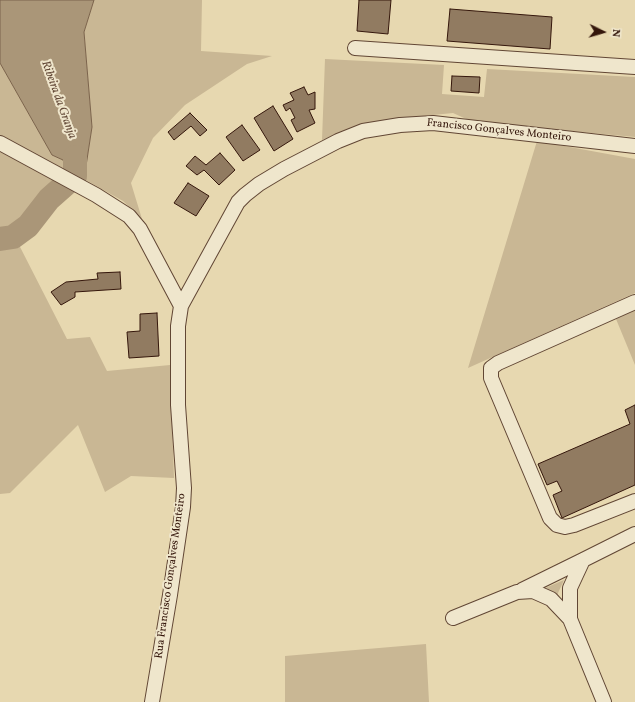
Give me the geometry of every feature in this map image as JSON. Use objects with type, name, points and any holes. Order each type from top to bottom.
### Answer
[{"type":"street","points":[[355,48],[635,67]]},
{"type":"street","name":"Francisco Gonçalves Monteiro","points":[[181,306],[234,210],[245,195],[284,169],[338,141],[363,131],[400,125],[433,123],[635,146]]},
{"type":"street","points":[[0,143],[62,176],[124,212],[134,221],[181,306]]},
{"type":"street","points":[[635,302],[498,362],[491,368],[490,378],[550,518],[557,525],[565,527],[574,525],[635,501]]},
{"type":"street","name":"Rua Francisco Gonçalves Monteiro","points":[[152,702],[183,507],[184,488],[178,405],[178,326],[181,306]]},
{"type":"street","points":[[453,618],[517,592],[635,534]]},
{"type":"street","points":[[570,619],[570,588],[583,560]]},
{"type":"street","points":[[517,592],[533,591],[551,599],[570,619],[604,702]]},
{"type":"shaded area","points":[[94,0],[202,0],[201,51],[272,56],[247,64],[185,105],[153,138],[131,183],[142,219],[123,201],[84,179],[92,127],[84,32]]},
{"type":"shaded area","points":[[325,59],[444,65],[442,94],[484,97],[487,69],[635,77],[635,137],[473,122],[453,113],[376,123],[322,140]]},
{"type":"shaded area","points":[[0,63],[52,155],[63,160],[66,166],[64,175],[0,138]]},
{"type":"shaded area","points":[[537,141],[635,159],[635,293],[468,368]]},
{"type":"shaded area","points":[[0,150],[55,180],[21,223],[0,233]]},
{"type":"shaded area","points":[[18,243],[67,339],[90,337],[107,371],[170,365],[174,478],[131,476],[105,492],[78,425],[10,493],[0,494],[0,246]]},
{"type":"shaded area","points":[[635,310],[635,365],[616,319]]},
{"type":"shaded area","points":[[564,580],[558,593],[559,602],[538,591]]},
{"type":"shaded area","points":[[426,644],[429,702],[285,702],[285,656]]},
{"type":"water","points":[[0,0],[94,0],[84,32],[92,127],[84,179],[80,185],[64,175],[66,166],[63,160],[52,155],[0,63]]},
{"type":"building","points":[[359,0],[391,0],[388,34],[357,31]]},
{"type":"building","points":[[450,9],[552,17],[550,49],[447,41]]},
{"type":"building","points":[[452,76],[480,77],[479,93],[451,91]]},
{"type":"building","points":[[304,87],[308,95],[315,92],[315,109],[309,110],[315,123],[297,132],[291,120],[295,118],[290,108],[286,111],[283,105],[294,100],[290,93]]},
{"type":"building","points":[[273,106],[293,139],[274,151],[254,118]]},
{"type":"building","points":[[190,113],[207,130],[200,136],[191,126],[174,140],[168,132]]},
{"type":"building","points":[[242,125],[260,150],[243,161],[226,137]]},
{"type":"building","points":[[220,153],[235,170],[219,185],[204,170],[197,175],[186,166],[195,156],[206,165]]},
{"type":"building","points":[[188,183],[209,196],[196,216],[174,203]]},
{"type":"building","points":[[120,272],[121,289],[75,292],[75,297],[61,305],[51,292],[66,282],[98,279],[97,273]]},
{"type":"building","points":[[157,313],[159,356],[129,358],[127,332],[140,331],[140,314]]},
{"type":"building","points":[[635,405],[635,485],[562,518],[553,495],[562,491],[557,481],[547,485],[538,464],[630,424],[625,410]]},
{"type":"waterway","name":"Ribeira da Granja","points":[[0,239],[13,237],[28,226],[49,199],[75,176],[75,157]]}]
